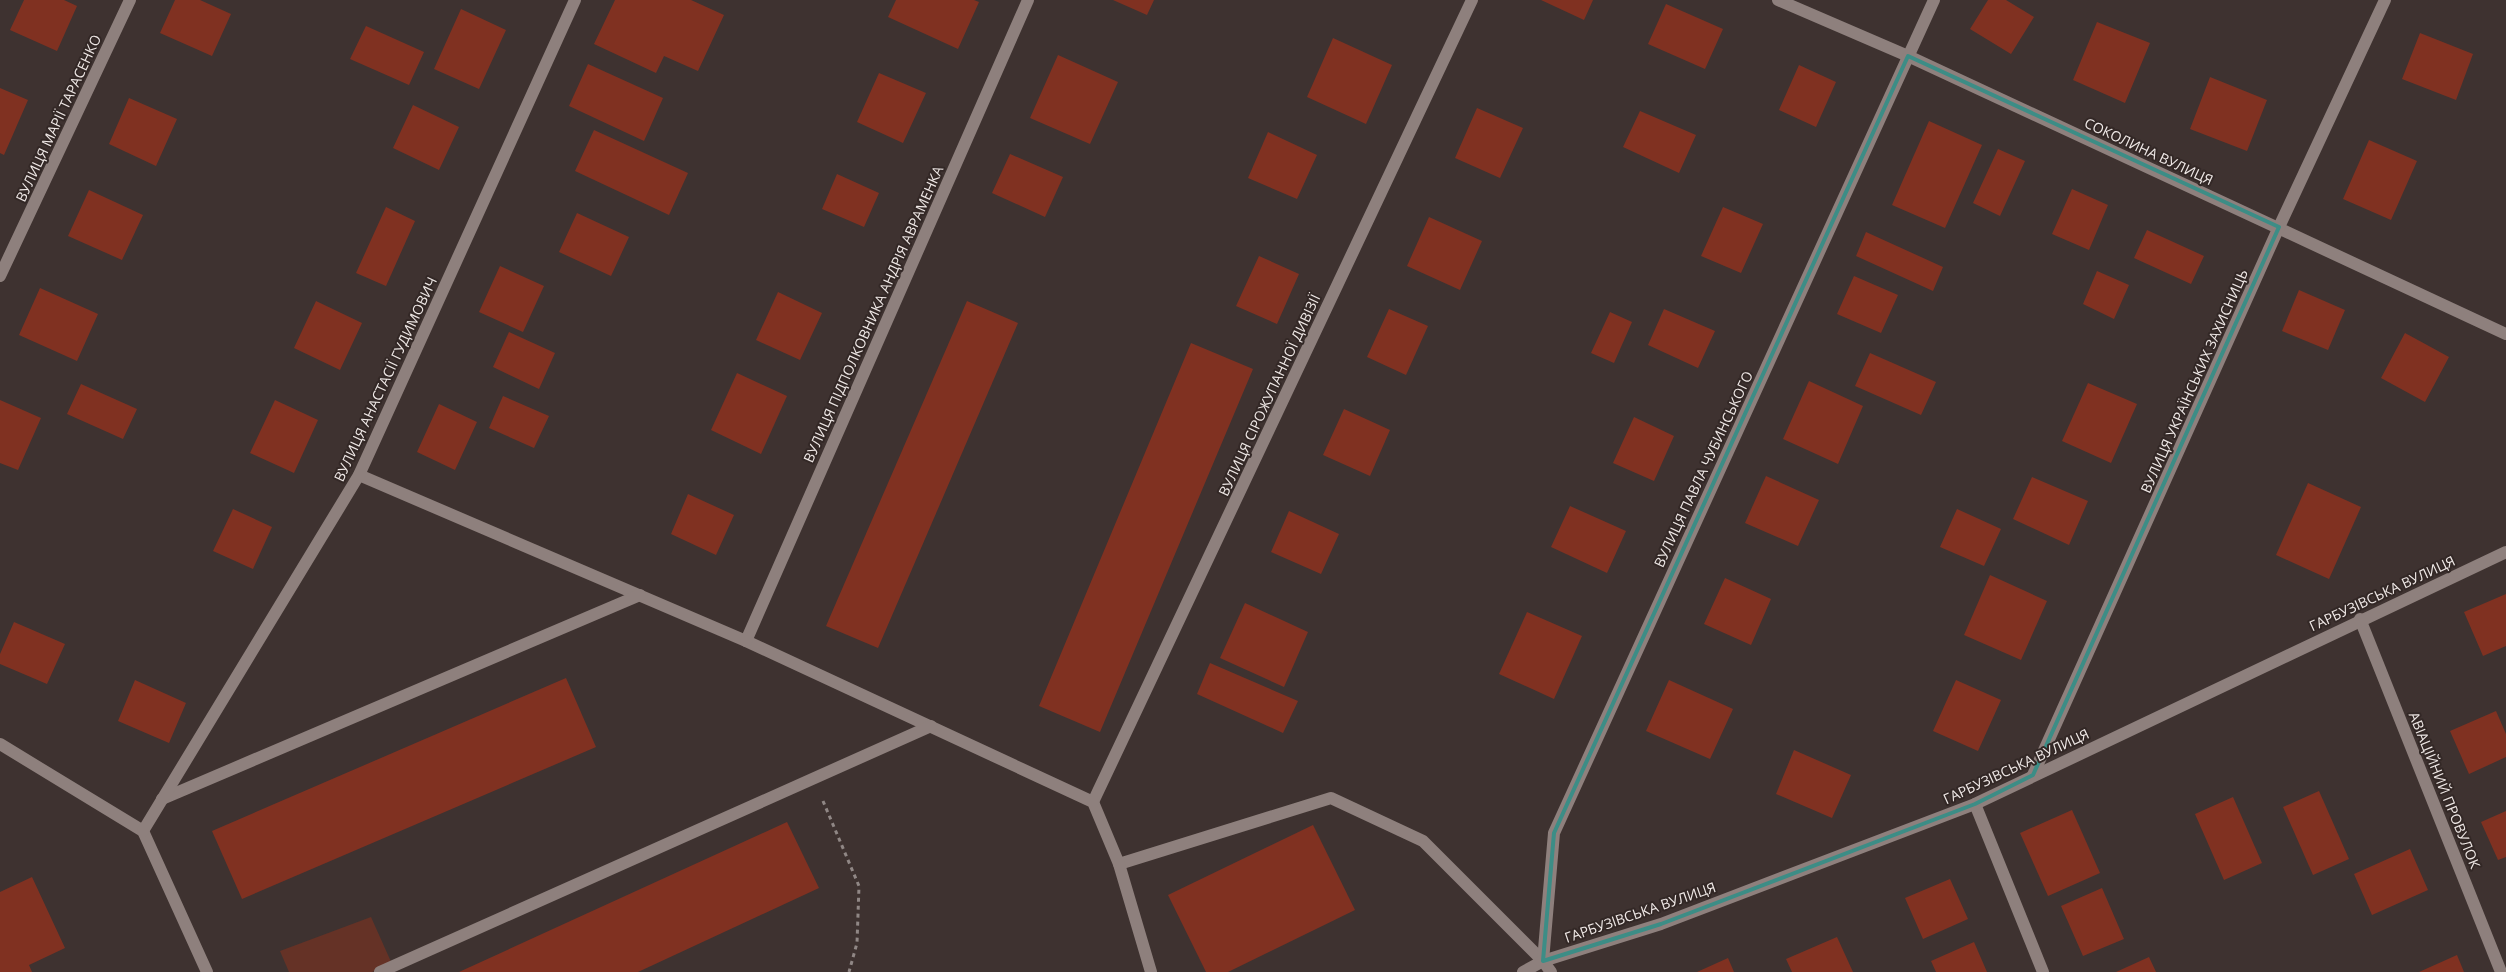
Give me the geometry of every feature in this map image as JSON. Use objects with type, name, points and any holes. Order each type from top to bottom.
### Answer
[{"type":"street","name":"ВУЛИЦЯ МАРІЇ ТАРАСЕНКО","points":[[0,276],[130,0]]},
{"type":"street","name":"ВУЛИЦЯ АНАСТАСІЇ ГУДИМОВИЧ","points":[[143,831],[359,475],[575,0]]},
{"type":"street","name":"ВУЛИЦЯ ПІДПОЛКОВНИКА АНДРІЯ АВРАМЕНКА","points":[[746,641],[1028,0]]},
{"type":"street","name":"ВУЛИЦЯ СІРОЖУПАННОЇ ДИВІЗІЇ","points":[[1094,802],[1472,0]]},
{"type":"street","name":"СОКОЛИНА ВУЛИЦЯ","points":[[1778,0],[1908,56],[2506,334]]},
{"type":"street","name":"ВУЛИЦЯ ПАВЛА ЧУБИНСЬКОГО","points":[[1544,961],[1554,833],[1934,0]]},
{"type":"street","name":"ВУЛИЦЯ УКРАЇНСЬКИХ ЗАХИСНИЦЬ","points":[[2033,776],[2279,227],[2385,0]]},
{"type":"street","points":[[359,475],[746,641],[1094,802],[1118,864],[1151,972]]},
{"type":"street","name":"ГАРБУЗІВСЬКА ВУЛИЦЯ","points":[[1523,972],[1544,961],[1661,924],[1975,804],[2360,619],[2506,552]]},
{"type":"street","points":[[162,800],[640,595]]},
{"type":"street","name":"АВІАЦІЙНИЙ ПРОВУЛОК","points":[[2360,619],[2501,972]]},
{"type":"street","points":[[380,972],[931,726]]},
{"type":"street","points":[[0,744],[143,831],[207,972]]},
{"type":"street","points":[[1118,864],[1331,798],[1423,841],[1544,961],[1551,972]]},
{"type":"street","points":[[1975,804],[2043,972]]},
{"type":"path","points":[[814,779],[859,886],[857,943],[849,972]]},
{"type":"highlighted area","points":[[1908,56],[2279,227],[2033,775],[1975,804],[1661,924],[1543,961],[1554,833]]},
{"type":"shaded area","points":[[371,917],[392,964],[372,972],[289,972],[280,951]]},
{"type":"building","points":[[24,0],[64,0],[77,6],[57,51],[10,30]]},
{"type":"building","points":[[175,0],[200,0],[231,14],[212,56],[160,33]]},
{"type":"building","points":[[615,0],[691,0],[724,15],[698,71],[664,56],[656,73],[594,44]]},
{"type":"building","points":[[896,0],[974,0],[979,2],[958,49],[888,17]]},
{"type":"building","points":[[1113,0],[1154,0],[1147,15]]},
{"type":"building","points":[[1541,0],[1593,0],[1584,20]]},
{"type":"building","points":[[1988,0],[2006,0],[2034,17],[2011,54],[1970,29]]},
{"type":"building","points":[[1666,4],[1723,29],[1705,69],[1648,44]]},
{"type":"building","points":[[461,9],[506,30],[479,89],[434,69]]},
{"type":"building","points":[[2097,22],[2150,43],[2125,103],[2073,80]]},
{"type":"building","points":[[366,26],[424,52],[409,85],[350,59]]},
{"type":"building","points":[[2420,33],[2473,54],[2456,100],[2402,79]]},
{"type":"building","points":[[1333,38],[1392,65],[1366,124],[1307,97]]},
{"type":"building","points":[[1058,55],[1118,82],[1090,144],[1030,118]]},
{"type":"building","points":[[588,64],[663,98],[644,141],[569,106]]},
{"type":"building","points":[[1799,65],[1836,82],[1816,127],[1779,110]]},
{"type":"building","points":[[879,73],[926,93],[903,143],[857,122]]},
{"type":"building","points":[[2210,77],[2267,100],[2247,151],[2190,129]]},
{"type":"building","points":[[0,88],[28,100],[4,155],[0,153]]},
{"type":"building","points":[[129,98],[177,119],[156,166],[109,144]]},
{"type":"building","points":[[413,105],[459,127],[439,170],[393,148]]},
{"type":"building","points":[[1477,108],[1523,128],[1500,178],[1455,158]]},
{"type":"building","points":[[1640,111],[1696,135],[1679,173],[1623,147]]},
{"type":"building","points":[[1929,121],[1982,145],[1945,228],[1892,205]]},
{"type":"building","points":[[594,130],[688,173],[669,215],[575,171]]},
{"type":"building","points":[[1268,132],[1317,155],[1297,199],[1248,178]]},
{"type":"building","points":[[2369,140],[2417,161],[2391,220],[2343,199]]},
{"type":"building","points":[[1998,149],[2025,161],[2000,216],[1973,203]]},
{"type":"building","points":[[1010,154],[1063,177],[1045,217],[992,193]]},
{"type":"building","points":[[837,174],[879,193],[864,227],[822,209]]},
{"type":"building","points":[[2072,189],[2108,205],[2089,250],[2052,234]]},
{"type":"building","points":[[89,190],[143,215],[122,260],[68,236]]},
{"type":"building","points":[[386,207],[415,221],[386,286],[356,273]]},
{"type":"building","points":[[1723,207],[1763,224],[1741,273],[1701,256]]},
{"type":"building","points":[[577,213],[629,237],[611,276],[559,252]]},
{"type":"building","points":[[1429,217],[1482,241],[1460,290],[1407,266]]},
{"type":"building","points":[[2147,230],[2204,256],[2191,284],[2134,258]]},
{"type":"building","points":[[1866,232],[1943,267],[1933,291],[1856,256]]},
{"type":"building","points":[[1259,256],[1299,274],[1277,324],[1236,306]]},
{"type":"building","points":[[500,266],[544,286],[523,332],[479,312]]},
{"type":"building","points":[[2097,271],[2129,285],[2114,319],[2083,304]]},
{"type":"building","points":[[1854,276],[1898,295],[1881,333],[1837,314]]},
{"type":"building","points":[[40,288],[98,314],[77,361],[19,335]]},
{"type":"building","points":[[2299,290],[2345,310],[2328,350],[2282,331]]},
{"type":"building","points":[[778,292],[822,313],[800,360],[756,340]]},
{"type":"building","points":[[316,301],[362,323],[340,370],[294,348]]},
{"type":"building","points":[[967,301],[1018,323],[878,648],[826,626]]},
{"type":"building","points":[[1389,309],[1428,326],[1406,375],[1367,357]]},
{"type":"building","points":[[1664,309],[1715,331],[1698,368],[1648,345]]},
{"type":"building","points":[[1610,312],[1632,322],[1614,363],[1591,353]]},
{"type":"building","points":[[509,332],[555,353],[539,389],[493,367]]},
{"type":"building","points":[[2405,333],[2449,357],[2425,402],[2381,378]]},
{"type":"building","points":[[1191,343],[1253,369],[1100,732],[1039,706]]},
{"type":"building","points":[[1870,353],[1936,382],[1921,415],[1855,386]]},
{"type":"building","points":[[737,373],[787,396],[761,454],[711,430]]},
{"type":"building","points":[[1809,381],[1863,406],[1838,464],[1783,439]]},
{"type":"building","points":[[2088,383],[2137,404],[2111,463],[2062,441]]},
{"type":"building","points":[[81,384],[137,409],[123,439],[67,414]]},
{"type":"building","points":[[503,396],[549,416],[534,448],[489,428]]},
{"type":"building","points":[[0,400],[41,418],[18,470],[0,463]]},
{"type":"building","points":[[275,400],[318,420],[294,473],[250,453]]},
{"type":"building","points":[[439,404],[477,422],[455,470],[417,452]]},
{"type":"building","points":[[1344,409],[1390,430],[1370,476],[1323,455]]},
{"type":"building","points":[[1634,417],[1674,436],[1654,481],[1613,463]]},
{"type":"building","points":[[1766,476],[1819,500],[1798,546],[1745,523]]},
{"type":"building","points":[[2032,477],[2088,501],[2069,545],[2013,519]]},
{"type":"building","points":[[2308,483],[2361,507],[2329,579],[2276,555]]},
{"type":"building","points":[[688,494],[734,515],[716,555],[671,534]]},
{"type":"building","points":[[1570,506],[1626,531],[1607,573],[1551,547]]},
{"type":"building","points":[[233,509],[272,527],[253,569],[213,551]]},
{"type":"building","points":[[1957,509],[2001,529],[1984,566],[1940,547]]},
{"type":"building","points":[[1289,511],[1339,534],[1321,574],[1271,552]]},
{"type":"building","points":[[1990,575],[2047,601],[2021,660],[1964,635]]},
{"type":"building","points":[[1725,578],[1771,599],[1751,645],[1704,624]]},
{"type":"building","points":[[2506,594],[2506,646],[2483,656],[2464,612]]},
{"type":"building","points":[[1245,603],[1308,632],[1284,687],[1220,658]]},
{"type":"building","points":[[1527,612],[1582,636],[1554,699],[1499,674]]},
{"type":"building","points":[[14,622],[65,644],[47,684],[0,664],[0,654]]},
{"type":"building","points":[[1210,663],[1298,701],[1283,733],[1197,694]]},
{"type":"building","points":[[566,678],[596,747],[242,899],[212,831]]},
{"type":"building","points":[[135,680],[186,703],[169,743],[118,721]]},
{"type":"building","points":[[1669,680],[1733,709],[1710,759],[1646,731]]},
{"type":"building","points":[[1956,680],[2001,700],[1978,751],[1933,731]]},
{"type":"building","points":[[2496,711],[2506,734],[2506,757],[2469,774],[2450,731]]},
{"type":"building","points":[[1794,750],[1851,775],[1832,818],[1776,794]]},
{"type":"building","points":[[2319,791],[2349,859],[2313,875],[2283,807]]},
{"type":"building","points":[[2233,797],[2262,863],[2224,880],[2195,814]]},
{"type":"building","points":[[2072,810],[2100,873],[2048,896],[2020,833]]},
{"type":"building","points":[[2506,811],[2506,857],[2498,860],[2481,822]]},
{"type":"building","points":[[787,822],[819,888],[638,972],[459,972]]},
{"type":"building","points":[[1313,825],[1355,910],[1228,972],[1206,972],[1168,895]]},
{"type":"building","points":[[2410,849],[2428,890],[2372,915],[2354,874]]},
{"type":"building","points":[[32,877],[65,948],[29,965],[32,972],[0,972],[0,892]]},
{"type":"building","points":[[1950,879],[1968,919],[1923,939],[1905,898]]},
{"type":"building","points":[[2102,888],[2124,939],[2083,956],[2061,906]]},
{"type":"building","points":[[1837,937],[1853,972],[1792,972],[1786,959]]},
{"type":"building","points":[[1974,942],[1987,972],[1936,972],[1931,961]]},
{"type":"building","points":[[2457,955],[2464,972],[2419,972]]},
{"type":"building","points":[[2149,957],[2156,972],[2116,972]]},
{"type":"building","points":[[1728,958],[1734,972],[1697,972]]}]
